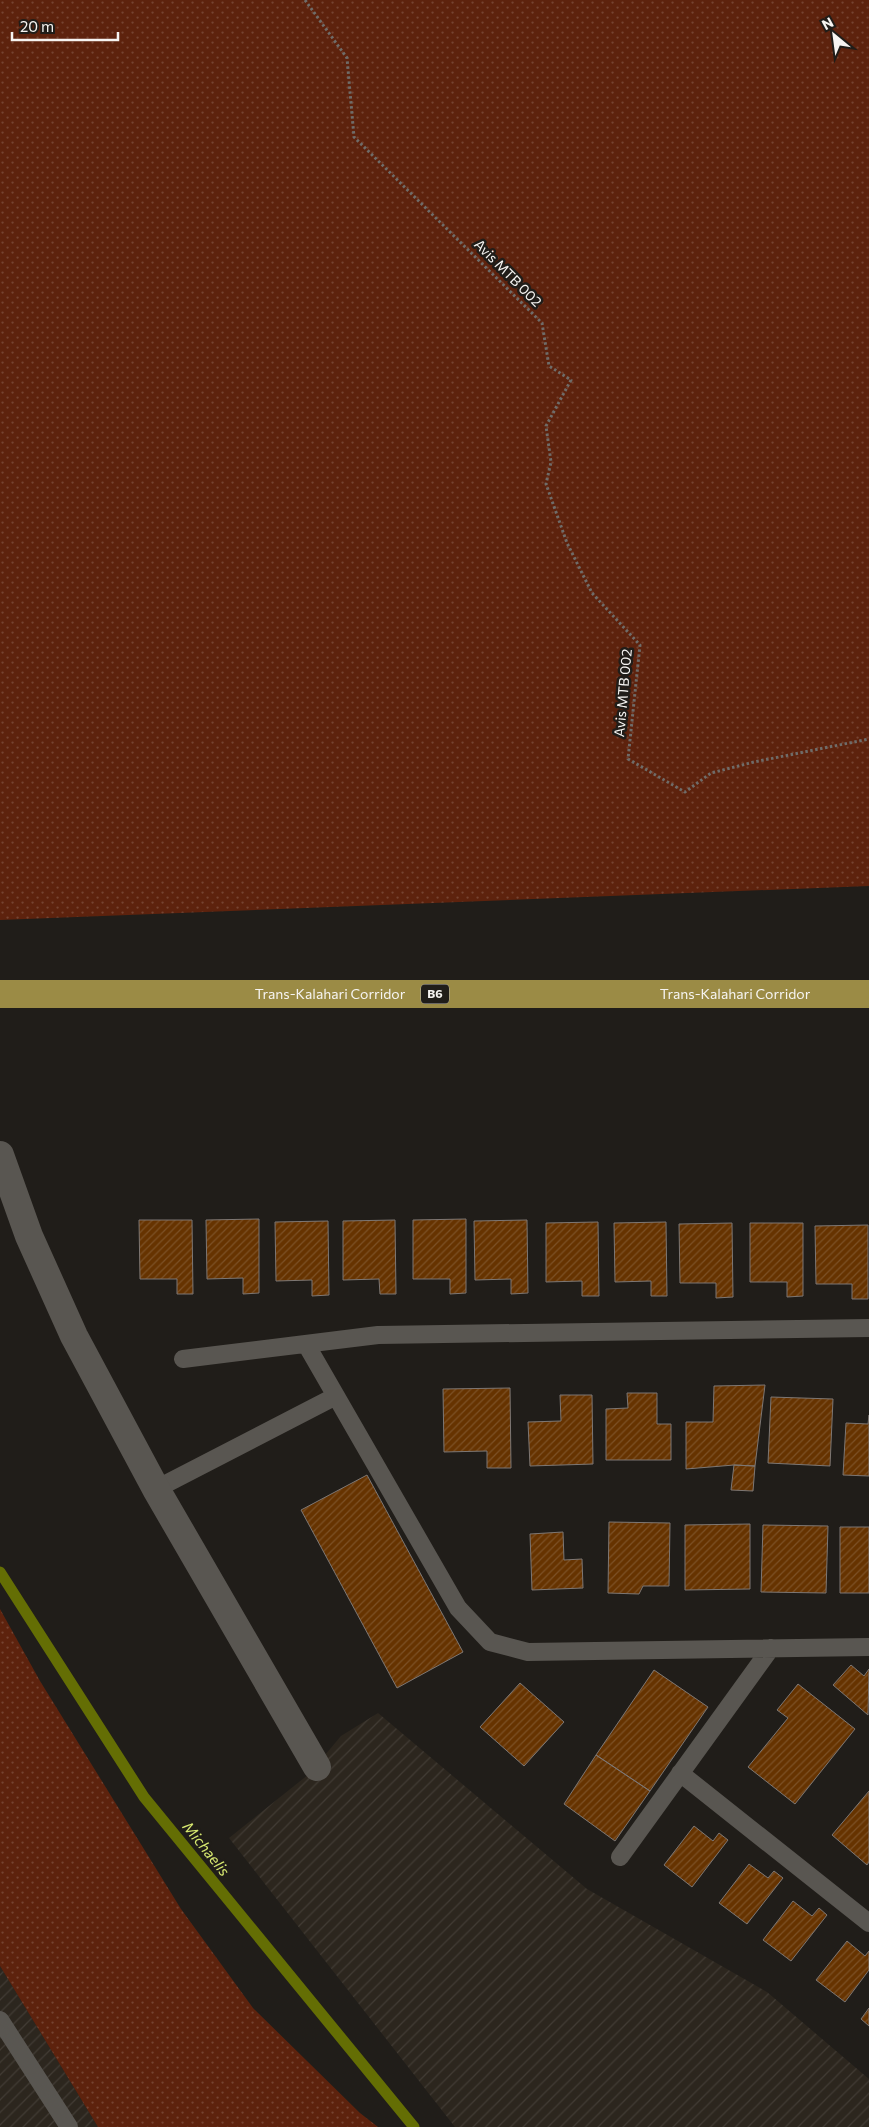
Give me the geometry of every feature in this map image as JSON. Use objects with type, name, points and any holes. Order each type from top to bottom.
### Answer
[{"type":"highway","name":"Trans-Kalahari Corridor","points":[[0,994],[869,994]]},
{"type":"street","points":[[0,1155],[29,1236],[74,1336],[156,1489],[317,1767]]},
{"type":"lane","points":[[183,1359],[378,1335],[869,1328]]},
{"type":"lane","points":[[306,1344],[458,1608],[490,1642],[528,1652],[869,1647]]},
{"type":"lane","points":[[156,1489],[336,1396]]},
{"type":"lane","points":[[620,1857],[771,1648]]},
{"type":"lane","points":[[680,1774],[869,1923]]},
{"type":"lane","points":[[0,2020],[69,2127]]},
{"type":"path","name":"Avis MTB 002","points":[[305,0],[347,58],[354,137],[542,323],[549,366],[571,380],[546,426],[551,462],[546,484],[567,543],[592,592],[640,645],[628,759],[686,792],[711,773],[754,762],[869,739]]},
{"type":"shaded area","points":[[0,0],[869,0],[869,886],[0,920]]},
{"type":"shaded area","points":[[0,1609],[40,1681],[181,1909],[253,2008],[360,2113],[378,2127],[98,2127],[0,1966]]},
{"type":"shaded area","points":[[378,1713],[587,1889],[767,1992],[869,2079],[869,2127],[455,2127],[229,1838],[309,1774],[341,1736]]},
{"type":"shaded area","points":[[0,1966],[98,2127],[0,2127]]},
{"type":"building","points":[[259,1219],[259,1293],[243,1294],[243,1278],[207,1279],[206,1220]]},
{"type":"building","points":[[466,1219],[466,1293],[450,1294],[450,1279],[413,1279],[413,1220]]},
{"type":"building","points":[[139,1220],[192,1220],[193,1294],[177,1294],[177,1279],[140,1279]]},
{"type":"building","points":[[395,1220],[396,1294],[380,1294],[379,1279],[343,1280],[343,1221]]},
{"type":"building","points":[[527,1220],[528,1293],[511,1294],[511,1279],[475,1280],[474,1221]]},
{"type":"building","points":[[328,1221],[329,1295],[312,1296],[312,1280],[276,1281],[275,1222]]},
{"type":"building","points":[[598,1222],[599,1296],[582,1296],[582,1281],[546,1282],[546,1223]]},
{"type":"building","points":[[666,1222],[667,1296],[651,1296],[651,1281],[615,1282],[614,1223]]},
{"type":"building","points":[[732,1223],[733,1297],[716,1298],[716,1283],[680,1283],[679,1224]]},
{"type":"building","points":[[750,1223],[803,1223],[803,1296],[787,1297],[787,1282],[750,1282]]},
{"type":"building","points":[[868,1225],[868,1299],[852,1299],[852,1284],[816,1284],[815,1226]]},
{"type":"building","points":[[765,1385],[755,1466],[734,1465],[686,1469],[686,1422],[713,1422],[714,1386]]},
{"type":"building","points":[[510,1388],[511,1468],[487,1468],[487,1451],[444,1452],[443,1389]]},
{"type":"building","points":[[627,1393],[657,1393],[657,1424],[671,1424],[671,1460],[606,1460],[606,1409],[628,1408]]},
{"type":"building","points":[[560,1395],[592,1395],[593,1464],[530,1466],[528,1422],[561,1421]]},
{"type":"building","points":[[771,1397],[833,1399],[830,1466],[768,1463]]},
{"type":"building","points":[[869,1415],[869,1476],[843,1475],[846,1423],[868,1424]]},
{"type":"building","points":[[734,1465],[755,1466],[753,1491],[731,1490]]},
{"type":"building","points":[[367,1475],[463,1652],[397,1688],[301,1510]]},
{"type":"building","points":[[609,1522],[670,1523],[669,1586],[643,1586],[639,1594],[608,1593]]},
{"type":"building","points":[[750,1524],[750,1589],[685,1590],[685,1525]]},
{"type":"building","points":[[763,1525],[828,1526],[826,1593],[761,1592]]},
{"type":"building","points":[[840,1527],[869,1527],[869,1593],[840,1593]]},
{"type":"building","points":[[563,1532],[564,1560],[582,1559],[583,1588],[532,1590],[530,1534]]},
{"type":"building","points":[[851,1665],[864,1676],[869,1669],[868,1715],[833,1685]]},
{"type":"building","points":[[654,1670],[708,1707],[650,1791],[596,1755]]},
{"type":"building","points":[[520,1683],[564,1722],[524,1766],[480,1727]]},
{"type":"building","points":[[798,1684],[855,1729],[795,1804],[748,1767],[788,1718],[777,1710]]},
{"type":"building","points":[[596,1755],[650,1791],[615,1841],[564,1804]]},
{"type":"building","points":[[869,1791],[869,1862],[867,1865],[832,1835]]},
{"type":"building","points":[[694,1826],[713,1841],[719,1833],[728,1840],[692,1887],[664,1865]]},
{"type":"building","points":[[749,1864],[768,1878],[774,1871],[783,1878],[747,1924],[719,1903]]},
{"type":"building","points":[[793,1901],[812,1916],[819,1908],[827,1915],[791,1961],[763,1940]]},
{"type":"building","points":[[847,1941],[865,1956],[869,1951],[869,1970],[845,2002],[816,1980]]},
{"type":"building","points":[[869,2008],[869,2026],[861,2019]]},
{"type":"waterway","name":"Michaelis","points":[[0,1572],[144,1797],[414,2127]]}]
